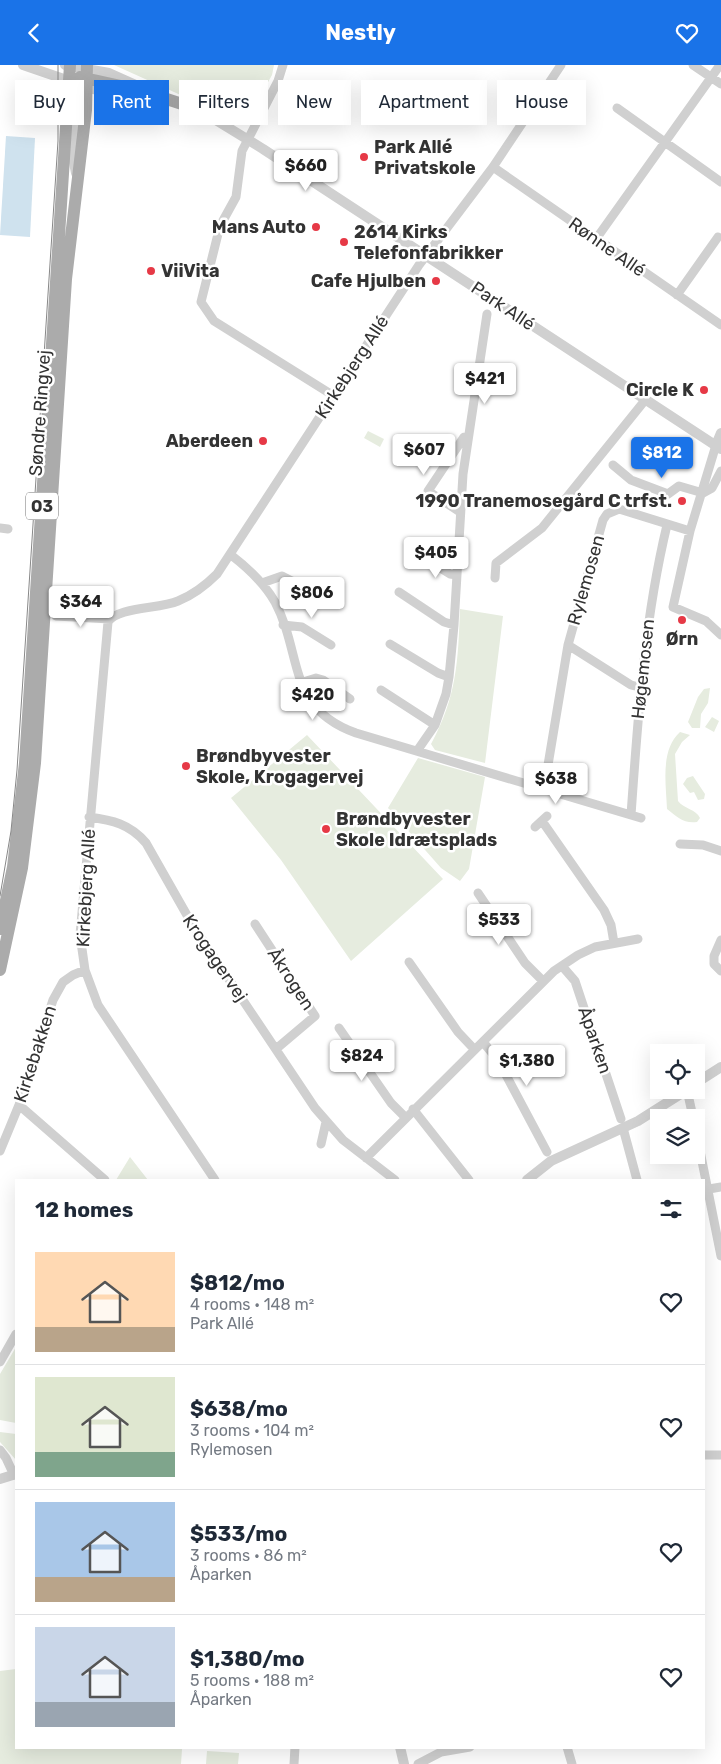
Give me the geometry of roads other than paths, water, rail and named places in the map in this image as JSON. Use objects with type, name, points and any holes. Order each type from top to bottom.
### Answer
[{"type":"main road","points":[[78,73],[179,103]]},
{"type":"main road","name":"Søndre Ringvej","points":[[0,970],[15,910],[30,811],[66,279],[86,110],[78,73]]},
{"type":"main road","name":"Søndre Ringvej","points":[[0,929],[13,867],[25,763],[78,73]]},
{"type":"street","points":[[23,65],[48,72],[78,73]]},
{"type":"street","points":[[283,65],[278,81],[242,151],[236,197],[219,230],[202,302],[203,307],[214,321],[334,396]]},
{"type":"street","name":"Kirkebjerg Allé","points":[[214,1179],[98,1005],[85,970],[80,935],[107,625],[110,619],[121,611],[143,610],[178,601],[210,580],[231,555],[426,255],[493,167],[561,65]]},
{"type":"street","points":[[692,65],[721,84]]},
{"type":"street","points":[[596,239],[720,65]]},
{"type":"street","points":[[617,108],[721,182]]},
{"type":"street","name":"Park Allé","points":[[224,125],[719,447]]},
{"type":"street","name":"Rønne Allé","points":[[493,167],[721,325]]},
{"type":"street","points":[[677,295],[718,237]]},
{"type":"street","points":[[418,751],[435,725],[442,708],[449,677],[454,625],[460,512],[468,437],[488,314]]},
{"type":"street","points":[[495,578],[496,563],[542,528],[646,399]]},
{"type":"street","points":[[721,433],[719,447],[690,531],[673,607],[706,621],[721,635]]},
{"type":"street","points":[[460,512],[428,491],[464,437],[468,437]]},
{"type":"street","points":[[613,465],[631,480],[668,494],[679,486],[703,493],[712,488],[721,471]]},
{"type":"street","name":"Rylemosen","points":[[544,789],[568,645],[595,545],[607,514],[620,509],[690,531]]},
{"type":"street","name":"Høgemosen","points":[[631,815],[639,687],[650,607],[667,525]]},
{"type":"street","points":[[231,555],[262,583],[275,603],[300,683],[309,700],[323,715],[339,726],[641,818]]},
{"type":"street","points":[[424,558],[450,574],[457,575]]},
{"type":"street","points":[[262,583],[282,576],[311,591]]},
{"type":"street","points":[[398,592],[444,622],[454,625]]},
{"type":"street","name":"Kirkebjerg Allé","points":[[56,616],[110,619]]},
{"type":"street","points":[[283,625],[302,627],[331,645]]},
{"type":"street","points":[[390,644],[438,673],[449,677]]},
{"type":"street","name":"Rylemosen","points":[[568,645],[630,685],[639,687]]},
{"type":"street","points":[[300,683],[316,679],[323,680],[350,699]]},
{"type":"street","points":[[382,690],[435,725]]},
{"type":"street","name":"Krogagervej","points":[[89,817],[123,824],[135,831],[146,843],[192,924],[326,1122],[343,1140],[394,1179]]},
{"type":"street","points":[[541,821],[604,910],[611,925],[614,943]]},
{"type":"street","points":[[680,844],[703,845],[721,851]]},
{"type":"street","points":[[478,893],[525,963],[543,981]]},
{"type":"street","name":"Åkrogen","points":[[255,924],[315,1016],[276,1049]]},
{"type":"street","points":[[366,1158],[413,1109],[543,981],[562,965],[578,955],[614,943],[638,939]]},
{"type":"street","points":[[721,940],[714,956],[714,964],[721,971]]},
{"type":"street","points":[[409,962],[458,1032],[474,1049]]},
{"type":"street","name":"Åparken","points":[[562,965],[575,981],[622,1123],[637,1179]]},
{"type":"street","name":"Kirkebakken","points":[[0,1151],[19,1105],[53,1000],[63,983],[73,975],[85,970]]},
{"type":"street","points":[[339,1028],[391,1103],[405,1117]]},
{"type":"street","points":[[483,1042],[498,1060],[547,1151]]},
{"type":"street","points":[[705,1077],[721,1067]]},
{"type":"street","points":[[527,1179],[551,1161],[671,1099]]},
{"type":"street","points":[[19,1105],[104,1179]]},
{"type":"street","points":[[413,1109],[468,1179]]},
{"type":"street","points":[[321,1144],[326,1122]]},
{"type":"street","points":[[703,1164],[721,1256]]},
{"type":"street","points":[[709,1189],[721,1187]]},
{"type":"street","points":[[0,1361],[15,1336]]},
{"type":"street","points":[[0,1450],[15,1474],[0,1479]]},
{"type":"street","points":[[705,1455],[721,1455]]},
{"type":"street","points":[[294,1764],[295,1749]]},
{"type":"street","points":[[400,1749],[404,1764]]},
{"type":"street","points":[[418,1764],[457,1749]]},
{"type":"street","points":[[568,1749],[572,1764]]},
{"type":"water","points":[[6,136],[35,138],[30,237],[0,235]]},
{"type":"tram line","points":[[0,896],[11,831],[17,770],[58,141],[58,65]]},
{"type":"place","name":"Park Allé Privatskole","points":[[364,157]]},
{"type":"place","name":"Mans Auto","points":[[316,227]]},
{"type":"place","name":"2614 Kirks Telefonfabrikker","points":[[344,242]]},
{"type":"place","name":"ViiVita","points":[[151,271]]},
{"type":"place","name":"Cafe Hjulben","points":[[436,281]]},
{"type":"place","name":"Circle K","points":[[704,390]]},
{"type":"place","name":"Aberdeen","points":[[263,441]]},
{"type":"place","name":"1990 Tranemosegård C trfst.","points":[[682,501]]},
{"type":"place","name":"Ørn","points":[[682,620]]},
{"type":"place","name":"Brøndbyvester Skole, Krogagervej","points":[[186,766]]},
{"type":"place","name":"Brøndbyvester Skole Idrætsplads","points":[[326,829]]}]
